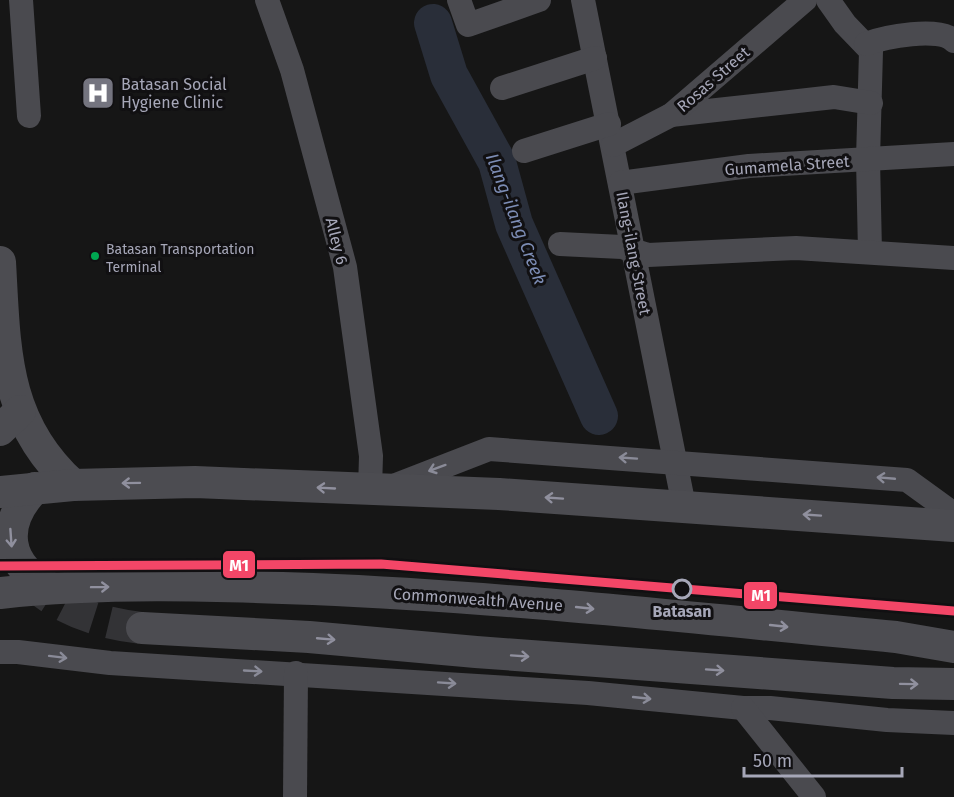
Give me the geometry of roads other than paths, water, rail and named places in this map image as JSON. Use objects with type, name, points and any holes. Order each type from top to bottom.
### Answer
[{"type":"main road","points":[[0,262],[6,354],[11,382],[10,420],[73,485]]},
{"type":"main road","points":[[0,492],[73,485],[195,482],[499,494],[954,526]]},
{"type":"main road","points":[[35,488],[20,505],[13,519],[10,532],[11,546],[23,569],[34,579],[51,588]]},
{"type":"main road","name":"Commonwealth Avenue","points":[[0,593],[51,588],[199,584],[474,597],[896,638],[954,647]]},
{"type":"main road","points":[[142,628],[309,637],[869,682],[954,684]]},
{"type":"street","points":[[21,0],[29,116]]},
{"type":"street","name":"Alley 6","points":[[267,0],[292,70],[345,267],[377,490]]},
{"type":"street","points":[[459,0],[468,24],[539,0]]},
{"type":"street","name":"Ilang-ilang Street","points":[[583,0],[684,506]]},
{"type":"street","name":"Rosas Street","points":[[524,151],[611,135],[671,115],[805,0]]},
{"type":"street","points":[[828,0],[845,24],[872,51],[868,159],[870,252]]},
{"type":"street","points":[[866,44],[890,37],[932,33],[946,36],[954,41]]},
{"type":"street","points":[[502,88],[595,58]]},
{"type":"street","points":[[671,115],[834,97],[871,103]]},
{"type":"street","name":"Gumamela Street","points":[[620,183],[750,166],[954,154]]},
{"type":"street","points":[[560,244],[622,247],[648,255],[796,248],[954,258]]},
{"type":"street","points":[[377,490],[489,449],[907,480],[954,514]]},
{"type":"street","points":[[0,652],[111,663],[588,693],[886,720],[954,723]]},
{"type":"street","points":[[295,797],[296,673]]},
{"type":"street","points":[[743,708],[814,797]]},
{"type":"waterway","name":"Ilang-ilang Creek","points":[[433,23],[449,75],[497,162],[514,224],[599,416]]},
{"type":"tunnel","points":[[25,578],[51,598],[79,613],[125,626],[142,628]]},
{"type":"place","name":"Batasan Social Hygiene Clinic","points":[[98,93]]},
{"type":"place","name":"Batasan Transportation Terminal","points":[[95,256]]},
{"type":"place","name":"Batasan","points":[[682,589]]}]
